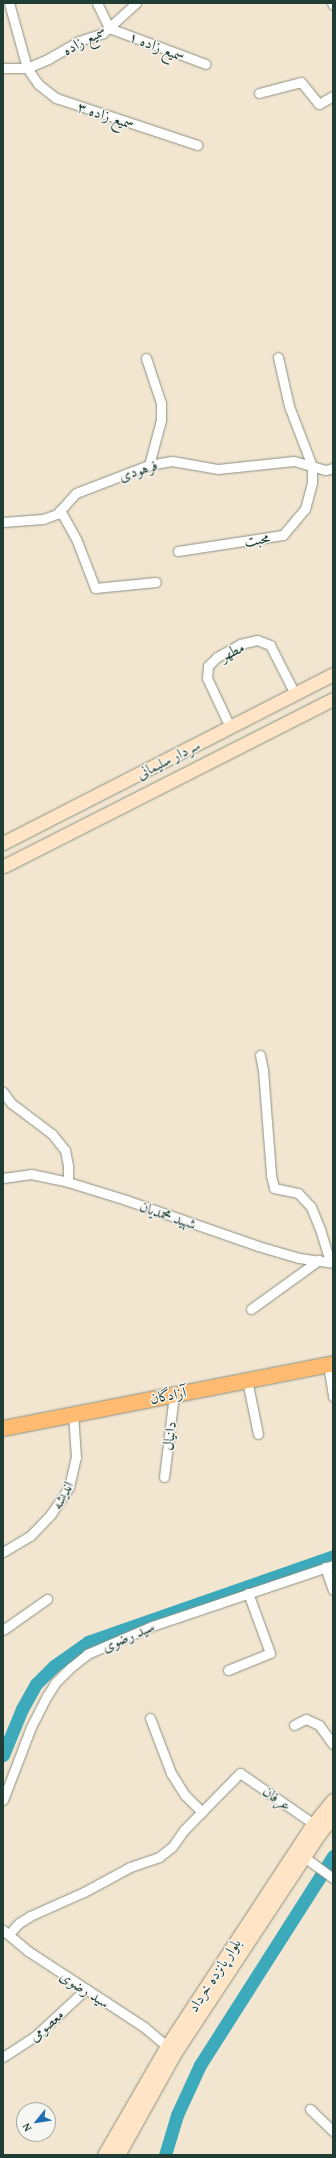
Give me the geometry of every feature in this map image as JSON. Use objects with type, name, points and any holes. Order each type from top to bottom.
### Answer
[{"type":"main road","name":"سردار سلیمانی","points":[[3,843],[333,674]]},
{"type":"main road","name":"سردار سلیمانی","points":[[3,865],[332,702]]},
{"type":"main road","name":"آزادگان","points":[[3,1428],[330,1364]]},
{"type":"main road","name":"بلوار پانزده خرداد","points":[[104,2155],[167,2046],[314,1824],[333,1800]]},
{"type":"main road","name":"بلوار پانزده خرداد","points":[[118,2155],[176,2052],[304,1857],[333,1818]]},
{"type":"street","name":"سمیع زاده ۳","points":[[9,3],[27,68],[38,84],[56,98],[197,145]]},
{"type":"street","points":[[97,3],[109,28]]},
{"type":"street","name":"سمیع زاده","points":[[27,68],[48,59],[79,41],[103,33],[136,3]]},
{"type":"street","name":"سمیع زاده ۱","points":[[109,28],[206,64]]},
{"type":"street","points":[[3,68],[27,68]]},
{"type":"street","points":[[259,93],[301,82],[319,104],[333,96]]},
{"type":"street","points":[[278,357],[290,406],[312,466]]},
{"type":"street","points":[[146,358],[161,403],[161,420],[149,464]]},
{"type":"street","name":"فرهودی","points":[[3,522],[43,519],[57,514],[76,493],[149,464],[172,461],[218,469],[294,461],[326,470],[333,468]]},
{"type":"street","name":"محبت","points":[[178,551],[283,535],[304,509],[312,483],[312,466]]},
{"type":"street","points":[[60,510],[77,541],[95,588],[156,582]]},
{"type":"street","name":"مطهر","points":[[230,727],[207,678],[208,666],[216,657],[240,644],[257,640],[270,645],[295,694]]},
{"type":"street","points":[[260,1055],[263,1070],[271,1175],[274,1188],[298,1193],[311,1207],[331,1262]]},
{"type":"street","points":[[3,1092],[11,1103],[52,1134],[65,1150],[68,1166],[68,1182]]},
{"type":"street","name":"شهید محمدیان","points":[[3,1178],[31,1174],[68,1182],[126,1200],[258,1246],[299,1258],[331,1262]]},
{"type":"street","points":[[251,1309],[319,1260]]},
{"type":"street","points":[[330,1364],[333,1397]]},
{"type":"street","points":[[247,1380],[258,1434]]},
{"type":"street","name":"دانیال","points":[[164,1477],[174,1394]]},
{"type":"street","name":"اندیشه","points":[[3,1552],[30,1536],[52,1514],[69,1487],[76,1457],[73,1414]]},
{"type":"street","points":[[329,1566],[333,1590]]},
{"type":"street","name":"سید رضوی","points":[[3,1800],[31,1727],[56,1683],[70,1668],[87,1654],[152,1626],[248,1592],[329,1566]]},
{"type":"street","points":[[228,1670],[270,1653],[248,1592]]},
{"type":"street","points":[[3,1630],[47,1599]]},
{"type":"street","points":[[6,1932],[30,1916],[84,1892],[130,1867],[159,1857],[172,1847],[184,1830],[202,1812],[185,1795],[171,1773],[150,1718]]},
{"type":"street","points":[[294,1725],[306,1719],[319,1725],[333,1744]]},
{"type":"street","name":"عرفان","points":[[202,1812],[240,1773],[314,1824]]},
{"type":"street","points":[[304,1857],[333,1878]]},
{"type":"street","name":"سید رضوی","points":[[6,1932],[28,1951],[144,2027],[167,2046]]},
{"type":"street","name":"معصومی","points":[[3,2057],[34,2038],[86,1989]]},
{"type":"street","points":[[310,2109],[333,2131]]},
{"type":"waterway","points":[[3,1755],[22,1709],[36,1684],[54,1666],[88,1642],[333,1556]]},
{"type":"waterway","points":[[165,2155],[177,2115],[200,2065],[333,1856]]}]
